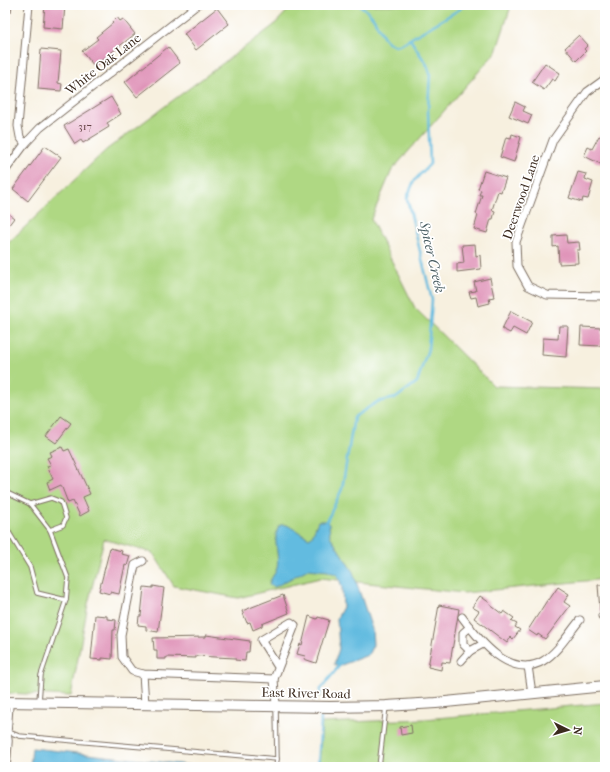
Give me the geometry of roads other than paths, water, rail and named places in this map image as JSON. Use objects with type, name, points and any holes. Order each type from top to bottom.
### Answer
[{"type":"main road","name":"East River Road","points":[[8,702],[330,707],[386,706],[436,703],[605,686]]},
{"type":"street","points":[[25,144],[20,137],[18,126],[29,5]]},
{"type":"street","name":"White Oak Lane","points":[[5,171],[25,144],[40,128],[197,5]]},
{"type":"street","name":"Deerwood Lane","points":[[605,79],[586,92],[554,140],[516,242],[517,266],[528,286],[548,295],[605,296]]},
{"type":"street","points":[[143,562],[135,565],[121,635],[122,657],[132,671],[143,674],[274,679]]},
{"type":"street","points":[[462,617],[484,644],[503,659],[515,665],[528,666],[543,661],[556,650],[580,620]]},
{"type":"street","points":[[276,705],[274,679],[296,624],[291,622],[261,640],[278,667]]},
{"type":"street","points":[[470,627],[463,633],[463,644],[470,651]]},
{"type":"street","points":[[461,661],[470,651],[484,644]]},
{"type":"street","points":[[528,666],[532,693]]},
{"type":"street","points":[[143,674],[145,704]]},
{"type":"lane","points":[[5,492],[30,504],[50,530],[68,578],[66,600],[41,675],[39,702]]},
{"type":"lane","points":[[30,504],[51,498],[61,502],[66,518],[63,525],[50,530]]},
{"type":"lane","points":[[5,526],[30,567],[37,594],[66,600]]},
{"type":"lane","points":[[8,702],[10,741],[8,767]]},
{"type":"lane","points":[[276,705],[276,767]]},
{"type":"lane","points":[[379,767],[386,706]]},
{"type":"lane","points":[[9,732],[18,736],[277,759]]},
{"type":"water","points":[[318,521],[326,521],[329,524],[330,536],[353,572],[372,629],[373,645],[368,655],[339,666],[334,664],[339,649],[337,618],[343,607],[342,588],[337,575],[328,571],[308,569],[275,587],[269,585],[270,580],[277,568],[276,535],[280,525],[287,525],[309,538],[312,536]]},
{"type":"water","points":[[32,748],[207,767],[30,767]]},
{"type":"waterway","name":"Spicer Creek","points":[[326,523],[342,489],[354,417],[377,402],[396,398],[417,382],[428,349],[432,300],[407,198],[414,181],[430,164],[428,111],[430,73],[427,65],[410,39],[399,45],[390,43],[383,36],[374,19],[360,5]]},
{"type":"waterway","points":[[410,39],[460,9],[463,5]]},
{"type":"waterway","name":"Spicer Creek","points":[[320,696],[321,689],[339,666],[339,663]]},
{"type":"waterway","name":"Spicer Creek","points":[[318,767],[321,718]]}]
